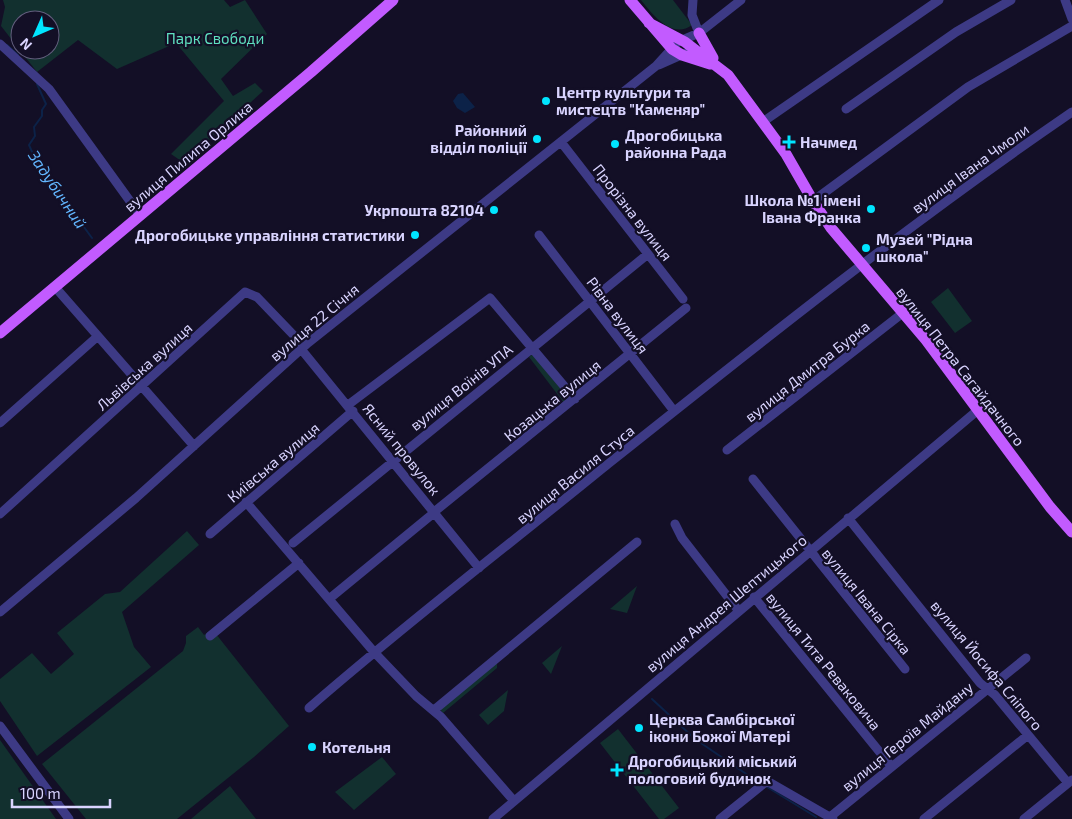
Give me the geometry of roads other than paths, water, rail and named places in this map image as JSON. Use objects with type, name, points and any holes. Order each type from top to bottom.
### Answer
[{"type":"main road","name":"вулиця Пилипа Орлика","points":[[0,333],[311,72],[393,0]]},
{"type":"main road","points":[[630,0],[660,37],[721,68]]},
{"type":"main road","points":[[649,24],[682,49]]},
{"type":"main road","name":"вулиця Петра Сагайдачного","points":[[699,33],[706,48],[764,121],[794,167],[812,201],[861,265],[904,312],[1050,507],[1072,532]]},
{"type":"street","points":[[692,0],[692,15],[699,33]]},
{"type":"street","points":[[682,49],[741,0]]},
{"type":"street","points":[[764,121],[939,0]]},
{"type":"street","points":[[846,109],[956,32],[1011,0]]},
{"type":"street","points":[[1065,0],[1072,19]]},
{"type":"street","points":[[812,201],[968,87],[1072,26]]},
{"type":"street","points":[[656,66],[661,53],[660,37]]},
{"type":"street","points":[[0,44],[49,89],[140,215]]},
{"type":"street","name":"вулиця 22 Січня","points":[[0,612],[194,446],[302,348],[656,66],[682,49]]},
{"type":"street","name":"вулиця Івана Чмоли","points":[[861,265],[1072,112]]},
{"type":"street","name":"Прорізна вулиця","points":[[561,142],[683,299]]},
{"type":"street","name":"Рівна вулиця","points":[[539,234],[674,411]]},
{"type":"street","name":"вулиця Воїнів УПА","points":[[293,543],[532,346],[648,254]]},
{"type":"street","name":"вулиця Василя Стуса","points":[[309,708],[374,652],[674,411],[861,265]]},
{"type":"street","points":[[55,287],[194,446]]},
{"type":"street","name":"Львівська вулиця","points":[[0,514],[245,292],[257,296],[302,348]]},
{"type":"street","name":"Київська вулиця","points":[[210,534],[351,408],[490,298],[532,346]]},
{"type":"street","name":"Козацька вулиця","points":[[329,599],[686,308]]},
{"type":"street","name":"вулиця Дмитра Бурка","points":[[727,450],[904,312]]},
{"type":"street","points":[[0,423],[98,336]]},
{"type":"street","points":[[532,346],[575,399]]},
{"type":"street","name":"Ясний провулок","points":[[302,348],[480,568]]},
{"type":"street","name":"вулиця Андрея Шептицького","points":[[493,819],[738,610],[978,410]]},
{"type":"street","name":"вулиця Івана Сірка","points":[[753,479],[905,670]]},
{"type":"street","points":[[246,502],[374,652],[416,696],[434,710],[514,801]]},
{"type":"street","name":"вулиця Йосифа Сліпого","points":[[848,518],[980,683],[995,695],[1070,781]]},
{"type":"street","points":[[675,524],[682,538],[738,610]]},
{"type":"street","points":[[434,710],[637,542]]},
{"type":"street","points":[[210,636],[299,563]]},
{"type":"street","name":"вулиця Тита Реваковича","points":[[754,597],[891,766]]},
{"type":"street","name":"вулиця Героїв Майдану","points":[[829,818],[1026,658]]},
{"type":"street","points":[[0,726],[69,819]]},
{"type":"street","points":[[924,819],[1028,735]]},
{"type":"street","points":[[720,819],[767,781],[829,818]]},
{"type":"street","points":[[1024,819],[1070,781]]},
{"type":"water","points":[[463,93],[475,107],[465,113],[457,108],[453,101],[458,94]]},
{"type":"waterway","name":"Задубичний","points":[[7,45],[10,48]]},
{"type":"waterway","name":"Задубичний","points":[[37,84],[46,104],[42,110],[42,116],[34,127],[35,136],[29,145],[37,163],[92,238]]},
{"type":"waterway","points":[[652,699],[695,739],[758,782]]},
{"type":"waterway","points":[[767,787],[816,817]]},
{"type":"place","name":"Центр культури та мистецтв \"Каменяр\"","points":[[546,101]]},
{"type":"place","name":"Районний відділ поліції","points":[[537,139]]},
{"type":"place","name":"Начмед","points":[[789,142]]},
{"type":"place","name":"Дрогобицька районна Рада","points":[[615,144]]},
{"type":"place","name":"Школа №1 імені Івана Франка","points":[[871,209]]},
{"type":"place","name":"Укрпошта 82104","points":[[494,210]]},
{"type":"place","name":"Дрогобицьке управління статистики","points":[[415,235]]},
{"type":"place","name":"Музей \"Рідна школа\"","points":[[866,248]]},
{"type":"place","name":"Церква Самбірської ікони Божої Матері","points":[[639,728]]},
{"type":"place","name":"Котельня","points":[[312,747]]},
{"type":"place","name":"Дрогобицький міський пологовий будинок","points":[[617,770]]},
{"type":"park label","name":"Парк Свободи","points":[[215,38]]}]
